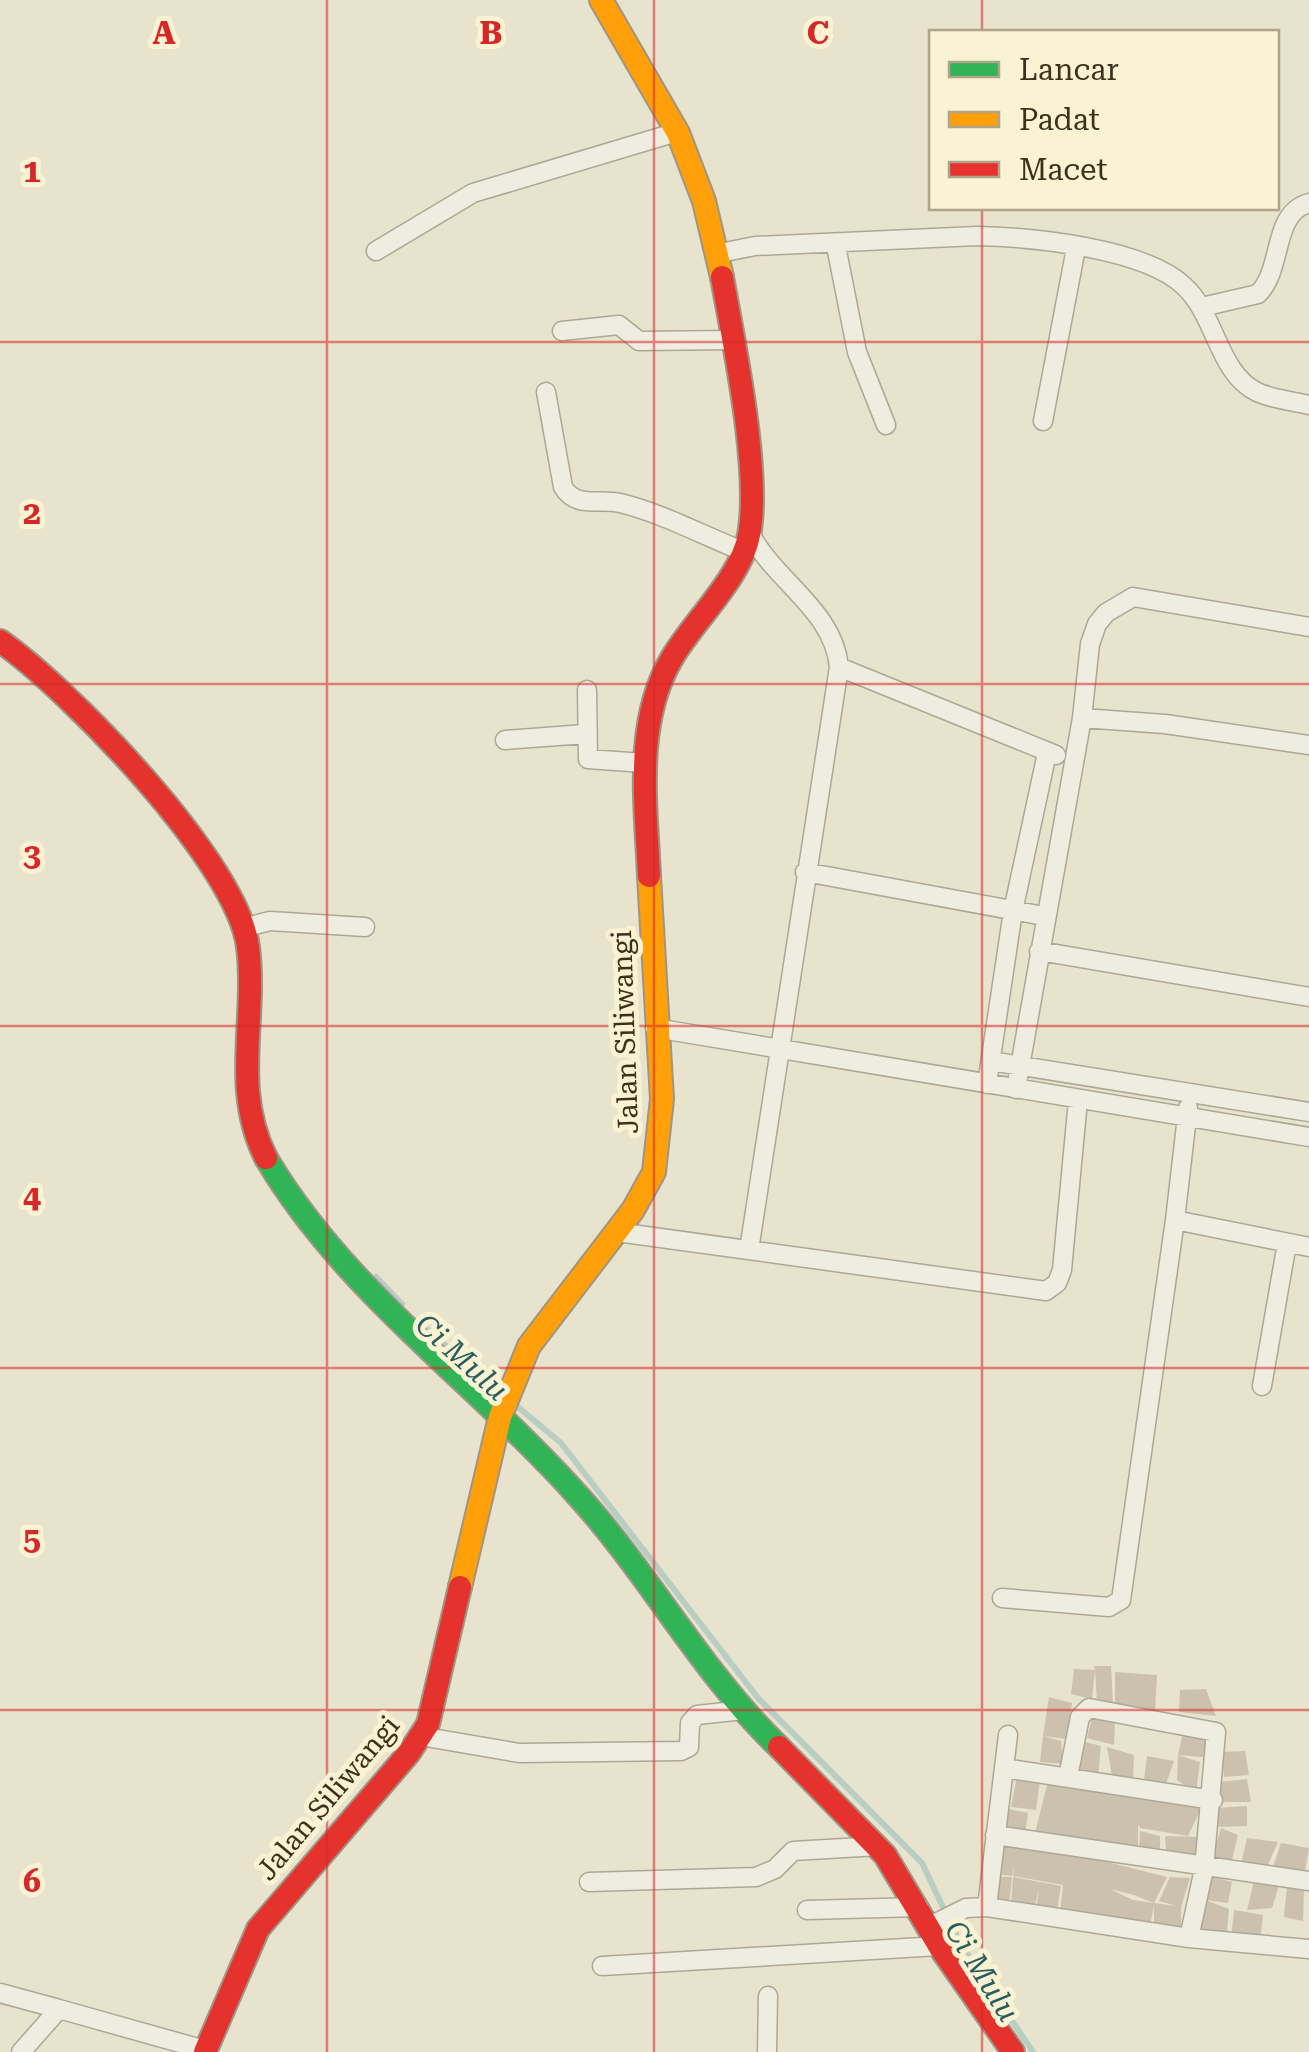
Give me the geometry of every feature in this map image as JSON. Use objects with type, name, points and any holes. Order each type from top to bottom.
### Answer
[{"type":"street","points":[[601,0],[677,132],[700,186],[720,253],[746,443],[748,544]]},
{"type":"street","points":[[376,251],[473,193],[677,132]]},
{"type":"street","points":[[1202,308],[1258,294],[1275,266],[1287,217],[1294,208],[1309,203]]},
{"type":"street","points":[[720,253],[755,246],[836,246],[1014,236],[1142,264],[1182,284],[1202,308],[1240,382],[1260,394],[1309,406]]},
{"type":"street","points":[[836,246],[857,352],[886,424]]},
{"type":"street","points":[[1043,421],[1076,248]]},
{"type":"street","points":[[562,331],[619,325],[639,341],[733,340]]},
{"type":"street","points":[[546,392],[563,487],[570,496],[580,501],[622,503],[748,544],[831,633],[838,667],[749,1250]]},
{"type":"street","name":"Jalan Siliwangi","points":[[205,2051],[234,1974],[258,1930],[420,1736],[449,1644],[500,1417],[516,1374],[529,1346],[644,1193],[660,1146],[662,1098],[654,1028],[644,762],[655,698],[670,660],[748,544]]},
{"type":"street","points":[[1016,1089],[1082,718],[1090,644],[1097,624],[1106,613],[1133,598],[1309,627]]},
{"type":"street","points":[[0,641],[76,705],[220,879],[246,927],[249,967],[244,1108],[266,1158],[335,1250],[583,1500],[744,1710],[879,1846],[1013,2052]]},
{"type":"street","points":[[838,667],[1047,754],[1072,759]]},
{"type":"street","points":[[587,690],[586,755],[592,762],[644,762]]},
{"type":"street","points":[[1082,718],[1165,724],[1309,745]]},
{"type":"street","points":[[506,740],[586,734]]},
{"type":"street","points":[[987,1084],[1013,911],[1047,754]]},
{"type":"street","points":[[805,872],[1044,916]]},
{"type":"street","points":[[246,927],[270,922],[365,927]]},
{"type":"street","points":[[1038,950],[1309,997]]},
{"type":"street","points":[[654,1028],[1309,1137]]},
{"type":"street","points":[[990,1061],[1309,1112]]},
{"type":"street","points":[[1002,1598],[1108,1607],[1121,1600],[1176,1220],[1190,1092]]},
{"type":"street","points":[[617,1232],[932,1278],[1053,1289],[1062,1270],[1078,1100]]},
{"type":"street","points":[[1176,1220],[1309,1247]]},
{"type":"street","points":[[1262,1386],[1287,1244]]},
{"type":"street","points":[[1068,1777],[1080,1717],[1086,1708],[1214,1730],[1218,1746],[1204,1869],[1189,1938]]},
{"type":"street","points":[[420,1736],[519,1753],[681,1750],[690,1745],[690,1723],[697,1715],[744,1710]]},
{"type":"street","points":[[987,1907],[1008,1735]]},
{"type":"street","points":[[1004,1768],[1212,1800]]},
{"type":"street","points":[[995,1835],[1204,1869],[1309,1881]]},
{"type":"street","points":[[589,1882],[756,1877],[775,1869],[793,1851],[879,1846]]},
{"type":"street","points":[[602,1966],[930,1926],[966,1908],[987,1907],[1189,1938],[1309,1948]]},
{"type":"street","points":[[808,1910],[930,1926]]},
{"type":"street","points":[[0,1993],[205,2051]]},
{"type":"street","points":[[767,2052],[768,1996]]},
{"type":"street","points":[[21,2052],[60,2009]]},
{"type":"building","points":[[1094,1666],[1111,1666],[1113,1704],[1097,1701]]},
{"type":"building","points":[[1074,1669],[1095,1670],[1092,1699],[1071,1694]]},
{"type":"building","points":[[1115,1672],[1157,1675],[1155,1711],[1115,1705]]},
{"type":"building","points":[[1206,1689],[1216,1716],[1179,1712],[1180,1690]]},
{"type":"building","points":[[1049,1697],[1072,1703],[1067,1739],[1043,1736]]},
{"type":"building","points":[[1093,1714],[1115,1720],[1114,1745],[1087,1738]]},
{"type":"building","points":[[1184,1728],[1208,1734],[1203,1757],[1178,1755]]},
{"type":"building","points":[[1043,1736],[1061,1741],[1063,1764],[1040,1762]]},
{"type":"building","points":[[1078,1740],[1101,1746],[1098,1777],[1078,1770]]},
{"type":"building","points":[[1107,1747],[1134,1755],[1133,1779],[1112,1776]]},
{"type":"building","points":[[1245,1751],[1249,1775],[1224,1777],[1221,1752]]},
{"type":"building","points":[[1178,1755],[1200,1762],[1196,1793],[1177,1780]]},
{"type":"building","points":[[1147,1756],[1174,1761],[1165,1787],[1144,1780]]},
{"type":"building","points":[[1017,1776],[1040,1780],[1036,1810],[1011,1807]]},
{"type":"building","points":[[1247,1779],[1251,1802],[1223,1802],[1219,1782]]},
{"type":"building","points":[[1048,1781],[1203,1804],[1188,1836],[1140,1828],[1138,1824],[1138,1852],[1035,1833]]},
{"type":"building","points":[[1247,1806],[1247,1826],[1218,1827],[1216,1808]]},
{"type":"building","points":[[1004,1808],[1028,1813],[1025,1836],[1000,1831]]},
{"type":"building","points":[[1221,1828],[1238,1835],[1230,1868],[1211,1861]]},
{"type":"building","points":[[1140,1831],[1160,1836],[1160,1855],[1139,1852]]},
{"type":"building","points":[[1165,1836],[1196,1837],[1198,1862],[1167,1862]]},
{"type":"building","points":[[1247,1838],[1278,1842],[1266,1869],[1241,1864]]},
{"type":"building","points":[[1281,1843],[1309,1848],[1305,1871],[1272,1870]]},
{"type":"building","points":[[1005,1846],[1060,1850],[1167,1877],[1155,1901],[1150,1925],[1134,1919],[1060,1913],[1063,1885],[1013,1876],[1014,1866],[1012,1876],[995,1874]],"holes":[[[1110,1889],[1154,1903],[1133,1900]]]},
{"type":"building","points":[[1210,1876],[1232,1882],[1228,1903],[1205,1900],[1229,1909],[1227,1932],[1198,1929]]},
{"type":"building","points":[[997,1877],[1012,1877],[1009,1905],[995,1903]]},
{"type":"building","points":[[1013,1877],[1061,1886],[1057,1911],[1036,1910],[1039,1889],[1034,1909],[1011,1906]]},
{"type":"building","points":[[1170,1877],[1190,1878],[1181,1907],[1181,1932],[1154,1926],[1154,1903],[1176,1906],[1159,1901]]},
{"type":"building","points":[[1254,1881],[1279,1886],[1272,1908],[1247,1910]]},
{"type":"building","points":[[1287,1886],[1304,1891],[1303,1921],[1284,1917]]},
{"type":"building","points":[[1234,1910],[1263,1915],[1260,1941],[1231,1939]]},
{"type":"waterway","name":"Ci Mulu","points":[[376,1277],[402,1304]]},
{"type":"waterway","name":"Ci Mulu","points":[[428,1330],[502,1394]]},
{"type":"waterway","name":"Ci Mulu","points":[[512,1402],[561,1443],[758,1698],[922,1863],[961,1945],[1033,2052]]},
{"type":"traffic: fast","points":[[266,1158],[298,1206],[373,1294],[580,1498],[725,1688],[779,1747]]},
{"type":"traffic: slow","points":[[601,0],[678,133],[704,201],[722,277]]},
{"type":"traffic: slow","points":[[460,1587],[500,1417],[529,1346],[633,1210],[654,1172],[662,1099],[649,876]]},
{"type":"traffic: jam","points":[[649,876],[645,764],[652,709],[672,658],[727,582],[745,551],[749,535],[749,443],[722,277]]},
{"type":"traffic: jam","points":[[0,641],[66,697],[146,781],[215,871],[237,912],[248,947],[250,974],[250,1106],[266,1158]]},
{"type":"traffic: jam","points":[[205,2052],[258,1929],[409,1753],[428,1724],[460,1587]]},
{"type":"traffic: jam","points":[[779,1747],[885,1855],[941,1949],[1013,2052]]}]
